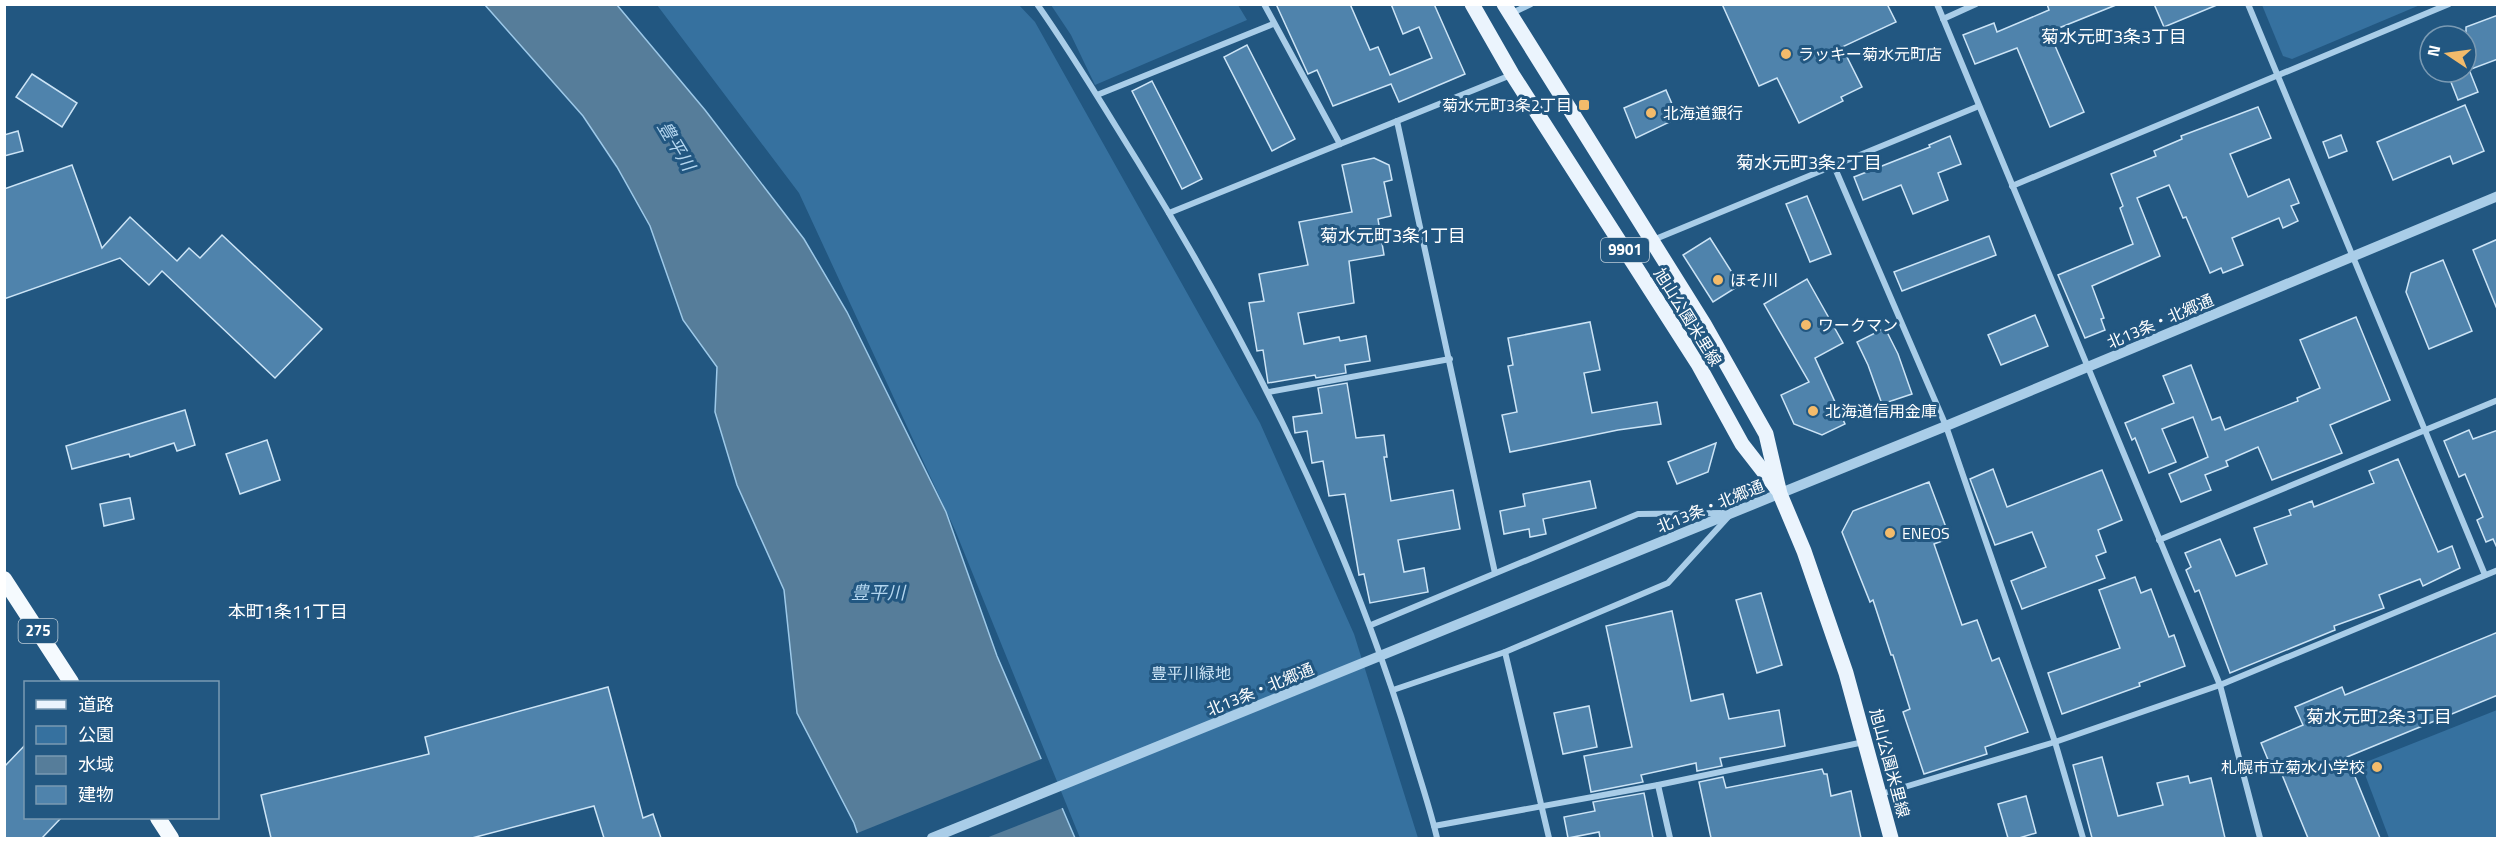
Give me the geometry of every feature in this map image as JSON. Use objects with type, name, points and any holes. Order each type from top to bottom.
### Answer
[{"type":"highway","name":"275","points":[[4,579],[70,681]]},
{"type":"highway","points":[[159,819],[171,838]]},
{"type":"main road","name":"旭山公園米里線","points":[[1472,4],[1512,74],[1698,364],[1742,444],[1780,494]]},
{"type":"main road","name":"旭山公園米里線","points":[[1507,9],[1704,324],[1767,434],[1780,494],[1817,588],[1846,673],[1891,838]]},
{"type":"street","points":[[1037,4],[1097,95],[1169,213],[1217,294],[1269,392],[1328,520],[1371,625],[1437,838]]},
{"type":"street","points":[[1264,4],[1340,144]]},
{"type":"street","points":[[1507,9],[1531,4]]},
{"type":"street","points":[[1937,4],[2220,685],[2260,838]]},
{"type":"street","points":[[1943,18],[1976,4]]},
{"type":"street","points":[[2248,4],[2486,575]]},
{"type":"street","points":[[2012,186],[2449,4]]},
{"type":"street","points":[[1097,95],[1273,24]]},
{"type":"street","points":[[1169,213],[1512,74]]},
{"type":"street","points":[[1653,241],[1979,106]]},
{"type":"street","points":[[1397,121],[1495,573]]},
{"type":"street","points":[[1834,166],[1946,426],[2055,742],[2082,838]]},
{"type":"street","name":"北13条・北郷通","points":[[932,838],[2088,368],[2498,196]]},
{"type":"street","points":[[1269,392],[1450,359]]},
{"type":"street","points":[[2159,540],[2498,400]]},
{"type":"street","points":[[1371,625],[1638,514],[1731,513]]},
{"type":"street","points":[[1393,690],[1504,652],[1668,582],[1731,513]]},
{"type":"street","points":[[1880,794],[2055,742],[2220,685],[2498,570]]},
{"type":"street","points":[[1504,652],[1549,838]]},
{"type":"street","points":[[1434,826],[1658,785],[1866,741]]},
{"type":"street","points":[[1658,785],[1670,838]]},
{"type":"green space","name":"豊平川緑地","points":[[1018,4],[1035,22],[1260,423],[1354,634],[1418,838],[1080,838],[955,530],[799,193],[657,5]]},
{"type":"green space","points":[[1051,5],[1238,5],[1247,20],[1095,85],[1071,35]]},
{"type":"green space","points":[[2262,5],[2420,5],[2292,59],[2283,56]]},
{"type":"green space","points":[[2497,710],[2497,838],[2389,838],[2361,764]]},
{"type":"water","name":"豊平川","points":[[485,5],[617,5],[705,110],[804,239],[847,312],[946,512],[997,656],[1075,838],[859,838],[854,823],[797,713],[784,590],[737,485],[715,412],[717,367],[683,320],[650,226],[617,167],[583,116]]},
{"type":"pier","points":[[1044,758],[1065,807],[986,838],[856,838],[855,834]]},
{"type":"building","points":[[1276,4],[1350,4],[1370,50],[1378,47],[1390,75],[1432,58],[1419,27],[1403,34],[1391,4],[1434,4],[1465,74],[1399,102],[1391,84],[1333,106],[1317,70],[1308,74]]},
{"type":"building","name":"ラッキー菊水元町店","points":[[1722,4],[1887,4],[1896,22],[1842,47],[1862,87],[1841,97],[1843,101],[1799,123],[1777,78],[1759,86]]},
{"type":"building","points":[[2047,4],[2116,5],[2049,32],[2084,112],[2050,127],[2017,48],[1975,64],[1963,35],[1994,23],[1997,32],[2049,10]]},
{"type":"building","points":[[2154,4],[2217,4],[2217,5],[2164,27]]},
{"type":"building","points":[[2498,15],[2498,59],[2478,66],[2478,24],[2474,24]]},
{"type":"building","points":[[1247,45],[1295,139],[1272,151],[1224,57]]},
{"type":"building","points":[[32,74],[77,103],[62,127],[16,97]]},
{"type":"building","points":[[1152,81],[1202,179],[1182,189],[1132,91]]},
{"type":"building","points":[[2452,84],[2475,84],[2478,92],[2458,100]]},
{"type":"building","name":"北海道銀行","points":[[1666,90],[1678,118],[1636,138],[1624,108]]},
{"type":"building","points":[[2465,105],[2484,151],[2453,164],[2450,156],[2393,180],[2377,142]]},
{"type":"building","points":[[2258,107],[2271,138],[2230,154],[2248,197],[2289,179],[2299,203],[2291,206],[2298,221],[2283,228],[2279,218],[2232,238],[2243,265],[2223,273],[2221,268],[2210,273],[2186,217],[2183,218],[2169,185],[2137,198],[2160,256],[2092,286],[2104,318],[2101,319],[2105,330],[2085,338],[2058,275],[2133,244],[2120,208],[2123,206],[2111,174],[2156,156],[2154,151],[2182,139],[2181,136]]},
{"type":"building","points":[[18,131],[23,151],[4,156],[4,135]]},
{"type":"building","points":[[2341,135],[2347,151],[2329,158],[2323,142]]},
{"type":"building","points":[[1950,136],[1961,164],[1938,173],[1948,200],[1913,214],[1901,185],[1863,200],[1854,177],[1930,147],[1929,145]]},
{"type":"building","points":[[1374,158],[1389,165],[1392,180],[1384,182],[1391,216],[1378,219],[1384,255],[1349,261],[1354,303],[1298,313],[1304,344],[1339,337],[1340,341],[1366,336],[1370,361],[1345,365],[1346,373],[1316,378],[1315,375],[1268,383],[1263,350],[1257,351],[1249,303],[1264,301],[1259,274],[1308,265],[1299,222],[1352,212],[1342,165]]},
{"type":"building","points":[[72,165],[102,248],[130,217],[177,261],[189,248],[200,258],[222,235],[322,329],[275,378],[162,271],[149,285],[120,258],[4,299],[4,189]]},
{"type":"building","points":[[1807,196],[1831,254],[1810,262],[1786,204]]},
{"type":"building","points":[[1989,236],[1996,255],[1902,291],[1894,272]]},
{"type":"building","points":[[1710,238],[1740,285],[1713,302],[1683,255]]},
{"type":"building","points":[[2498,239],[2498,309],[2497,309],[2473,250]]},
{"type":"building","points":[[2443,260],[2472,331],[2429,349],[2406,292],[2411,273]]},
{"type":"building","points":[[1807,279],[1843,343],[1815,358],[1845,424],[1822,435],[1794,424],[1781,395],[1809,382],[1764,304]]},
{"type":"building","points":[[2035,315],[2048,346],[2001,365],[1988,335]]},
{"type":"building","points":[[2356,317],[2390,400],[2330,425],[2342,453],[2272,480],[2258,447],[2226,461],[2228,466],[2205,475],[2211,490],[2181,502],[2169,474],[2208,457],[2193,417],[2162,429],[2176,462],[2149,473],[2135,438],[2132,440],[2125,423],[2174,403],[2163,376],[2191,365],[2212,420],[2220,417],[2225,430],[2298,401],[2297,398],[2320,388],[2300,340]]},
{"type":"building","points":[[1590,322],[1600,370],[1584,373],[1592,413],[1657,402],[1661,424],[1618,430],[1510,452],[1502,415],[1517,412],[1508,366],[1513,365],[1508,338]]},
{"type":"building","points":[[1885,328],[1898,354],[1912,394],[1882,404],[1857,342]]},
{"type":"building","points":[[1347,383],[1356,438],[1384,435],[1387,457],[1384,457],[1391,501],[1453,490],[1460,529],[1398,540],[1404,572],[1424,568],[1428,592],[1370,603],[1364,574],[1359,575],[1345,494],[1329,496],[1323,461],[1312,463],[1307,431],[1295,433],[1293,417],[1322,413],[1318,388]]},
{"type":"building","points":[[185,410],[195,445],[177,451],[174,443],[130,457],[129,454],[72,469],[66,446]]},
{"type":"building","points":[[2469,430],[2473,439],[2498,430],[2498,550],[2493,539],[2486,542],[2477,520],[2483,517],[2465,474],[2459,477],[2444,441]]},
{"type":"building","points":[[267,440],[280,480],[240,494],[226,454]]},
{"type":"building","points":[[1716,443],[1708,472],[1677,484],[1668,462]]},
{"type":"building","points":[[2398,459],[2438,552],[2452,546],[2460,568],[2423,586],[2420,579],[2379,595],[2384,608],[2334,626],[2335,630],[2230,673],[2199,590],[2195,592],[2186,570],[2191,567],[2185,553],[2220,539],[2236,576],[2267,564],[2254,528],[2291,515],[2289,510],[2312,501],[2314,507],[2374,483],[2369,471]]},
{"type":"building","points":[[1993,469],[2007,507],[2102,470],[2122,520],[2098,530],[2106,552],[2096,556],[2105,578],[2022,609],[2011,581],[2046,567],[2032,532],[1995,545],[1970,479]]},
{"type":"building","points":[[1590,481],[1596,508],[1543,519],[1546,534],[1530,537],[1529,529],[1504,534],[1500,511],[1525,506],[1523,494]]},
{"type":"building","points":[[1929,482],[1950,538],[1934,544],[1962,625],[1977,620],[1992,661],[1999,658],[2028,732],[1985,747],[1987,754],[1924,774],[1903,712],[1910,709],[1893,655],[1891,655],[1873,600],[1870,602],[1842,532],[1853,511]]},
{"type":"building","points":[[130,498],[134,519],[104,526],[100,504]]},
{"type":"building","points":[[2135,577],[2141,593],[2151,589],[2169,637],[2174,635],[2185,666],[2139,683],[2140,686],[2062,714],[2048,673],[2120,648],[2099,590]]},
{"type":"building","points":[[1761,593],[1782,665],[1757,673],[1736,600]]},
{"type":"building","points":[[1672,611],[1691,701],[1723,694],[1729,719],[1779,710],[1785,746],[1720,758],[1722,766],[1697,771],[1696,763],[1641,775],[1643,782],[1591,792],[1584,756],[1632,747],[1606,626]]},
{"type":"building","points":[[2498,632],[2498,695],[2347,757],[2380,838],[2308,838],[2278,765],[2271,767],[2261,743],[2303,725],[2295,707],[2342,687],[2345,695]]},
{"type":"building","points":[[608,687],[643,818],[653,814],[661,838],[604,838],[594,806],[472,838],[271,838],[261,795],[429,754],[425,737]]},
{"type":"building","points":[[1589,706],[1597,747],[1563,754],[1554,713]]},
{"type":"building","points":[[24,746],[24,819],[60,819],[42,838],[4,838],[4,767]]},
{"type":"building","points":[[2102,757],[2118,816],[2163,805],[2157,783],[2188,776],[2190,783],[2211,778],[2225,838],[2092,838],[2073,765]]},
{"type":"building","points":[[1822,769],[1824,774],[1827,774],[1831,796],[1851,791],[1861,838],[1711,838],[1699,782],[1723,777],[1726,788]]},
{"type":"building","points":[[1644,793],[1653,838],[1600,838],[1599,832],[1568,838],[1564,817],[1595,811],[1593,802]]},
{"type":"building","points":[[2026,796],[2036,833],[2019,838],[2008,838],[1998,804]]},
{"type":"place","name":"ラッキー菊水元町店","points":[[1786,54]]},
{"type":"place","name":"菊水元町3条2丁目","points":[[1584,105]]},
{"type":"place","name":"北海道銀行","points":[[1651,113]]},
{"type":"place","name":"ほそ川","points":[[1718,280]]},
{"type":"place","name":"ワークマン","points":[[1806,325]]},
{"type":"place","name":"北海道信用金庫","points":[[1813,411]]},
{"type":"place","name":"ENEOS","points":[[1890,533]]},
{"type":"place","name":"札幌市立菊水小学校","points":[[2377,767]]},
{"type":"district","name":"菊水元町3条3丁目","points":[[2114,37]]},
{"type":"district","name":"菊水元町3条2丁目","points":[[1809,163]]},
{"type":"district","name":"菊水元町3条1丁目","points":[[1393,236]]},
{"type":"district","name":"本町1条11丁目","points":[[288,612]]},
{"type":"district","name":"菊水元町2条3丁目","points":[[2379,717]]}]
